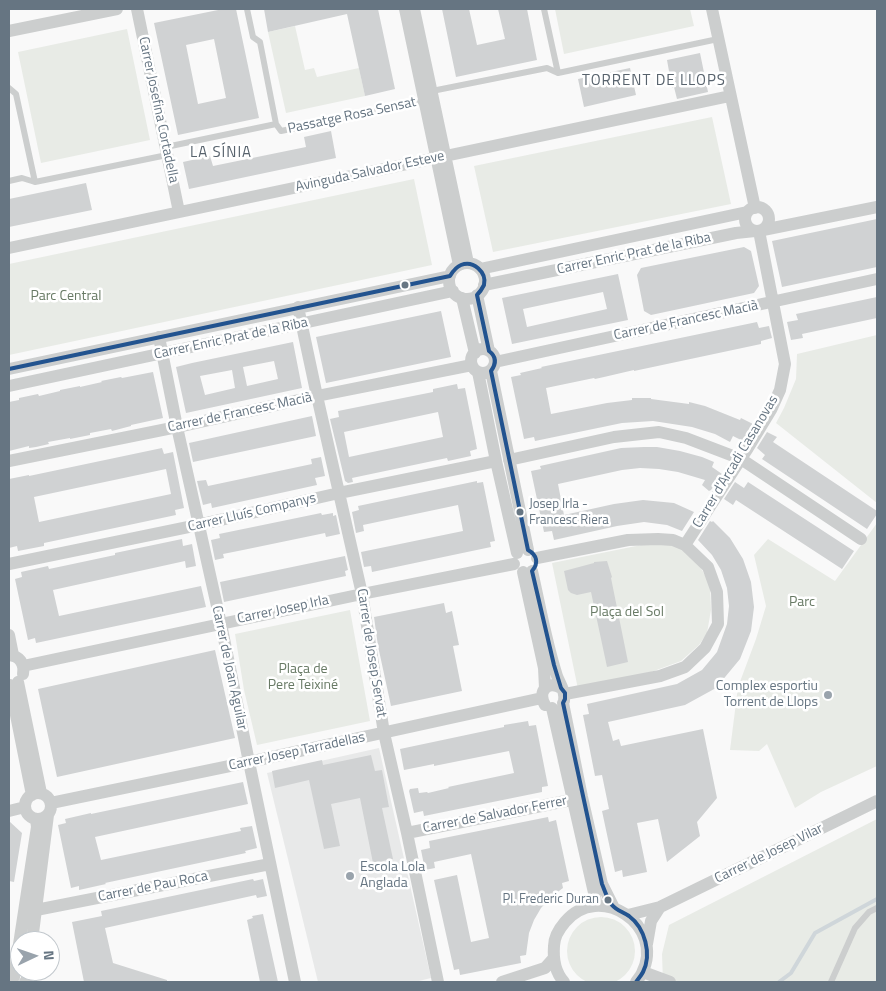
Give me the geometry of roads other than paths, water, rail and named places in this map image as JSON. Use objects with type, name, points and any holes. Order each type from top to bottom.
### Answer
[{"type":"street","points":[[9,31],[117,9]]},
{"type":"street","name":"Carrer Josefina Cortadella","points":[[137,9],[179,212]]},
{"type":"street","points":[[405,9],[469,265],[484,275],[480,290],[544,668],[545,704],[560,698],[660,676],[685,667],[705,648],[718,624],[717,592],[708,567],[685,545]]},
{"type":"street","points":[[414,9],[428,96]]},
{"type":"street","points":[[712,9],[751,210]]},
{"type":"street","name":"Avinguda Salvador Esteve","points":[[9,248],[730,96]]},
{"type":"street","name":"Carrer Enric Prat de la Riba","points":[[480,290],[736,233],[877,207]]},
{"type":"street","points":[[760,208],[767,214],[768,221],[766,227],[759,230],[752,230],[746,225],[745,218],[751,210],[760,208]]},
{"type":"street","name":"Carrer Enric Prat de la Riba","points":[[469,265],[751,210]]},
{"type":"street","name":"Carrer d'Arcadi Casanovas","points":[[685,545],[741,459],[771,410],[780,390],[785,364],[759,230]]},
{"type":"street","points":[[469,265],[453,270],[450,276],[450,285],[457,294],[475,363],[496,461],[554,665],[597,906]]},
{"type":"street","name":"Carrer Enric Prat de la Riba","points":[[9,368],[450,276]]},
{"type":"street","name":"Carrer de Francesc Macià","points":[[492,361],[772,303],[877,279]]},
{"type":"street","points":[[457,294],[470,298],[480,290]]},
{"type":"street","name":"Carrer Enric Prat de la Riba","points":[[9,386],[302,324],[457,294]]},
{"type":"street","name":"Carrer de Josep Servat","points":[[298,307],[362,594],[384,733],[438,982]]},
{"type":"street","name":"Carrer de Joan Aguilar","points":[[159,337],[176,427],[221,624],[295,982]]},
{"type":"street","points":[[475,363],[480,350],[492,361]]},
{"type":"street","points":[[475,363],[484,374],[492,361]]},
{"type":"street","name":"Carrer de Francesc Macià","points":[[9,461],[475,363]]},
{"type":"street","points":[[509,460],[614,437],[660,432],[686,438],[741,459],[861,539]]},
{"type":"street","name":"Carrer Lluís Companys","points":[[9,564],[496,461]]},
{"type":"street","name":"Carrer Josep Irla","points":[[24,666],[628,540],[673,540],[685,545]]},
{"type":"street","points":[[9,634],[11,655],[20,659],[24,666],[23,675],[12,684],[36,794]]},
{"type":"street","name":"Carrer Josep Tarradellas","points":[[45,812],[249,762],[384,733],[544,693],[552,685],[558,686],[560,698]]},
{"type":"street","points":[[33,931],[47,796],[36,794],[27,799],[25,807],[29,815],[45,812]]},
{"type":"street","points":[[578,798],[602,884],[614,908]]},
{"type":"street","name":"Carrer de Salvador Ferrer","points":[[407,833],[578,798]]},
{"type":"street","name":"Carrer de Josep Vilar","points":[[628,915],[660,907],[877,801]]},
{"type":"street","points":[[9,811],[25,807]]},
{"type":"street","points":[[11,982],[14,977],[37,827],[45,812]]},
{"type":"street","name":"Carrer de Pau Roca","points":[[36,910],[270,864]]},
{"type":"street","points":[[564,982],[556,969],[553,959],[554,943],[559,929],[569,917],[582,909],[597,906],[614,908],[628,915],[637,923],[643,934],[646,946]]},
{"type":"street","points":[[660,907],[651,921],[646,946],[646,959],[639,977],[670,982]]},
{"type":"street","points":[[502,982],[545,968],[553,959]]},
{"type":"lane","points":[[247,9],[253,37],[260,42],[276,124]]},
{"type":"lane","points":[[544,9],[558,73]]},
{"type":"lane","name":"Passatge Rosa Sensat","points":[[9,180],[22,178],[35,182],[276,124],[281,131],[546,68],[558,73],[718,39]]},
{"type":"lane","points":[[9,88],[16,94],[35,182]]},
{"type":"lane","points":[[832,982],[855,928],[869,912],[877,908]]},
{"type":"waterway","name":"TORRENT DE LLOPS","points":[[779,982],[791,973],[815,933],[877,899]]},
{"type":"place","name":"Josep Irla - Francesc Riera","points":[[520,512]]},
{"type":"place","name":"Complex esportiu Torrent de Llops","points":[[828,695]]},
{"type":"place","name":"Escola Lola Anglada","points":[[350,876]]},
{"type":"place","name":"Pl. Frederic Duran","points":[[608,900]]},
{"type":"district","name":"TORRENT DE LLOPS","points":[[654,81]]},
{"type":"district","name":"LA SÍNIA","points":[[221,153]]},
{"type":"park label","name":"Parc Central","points":[[66,297]]},
{"type":"park label","name":"Parc","points":[[802,603]]},
{"type":"park label","name":"Plaça del Sol","points":[[627,613]]},
{"type":"park label","name":"Plaça de Pere Teixiné","points":[[303,678]]}]
